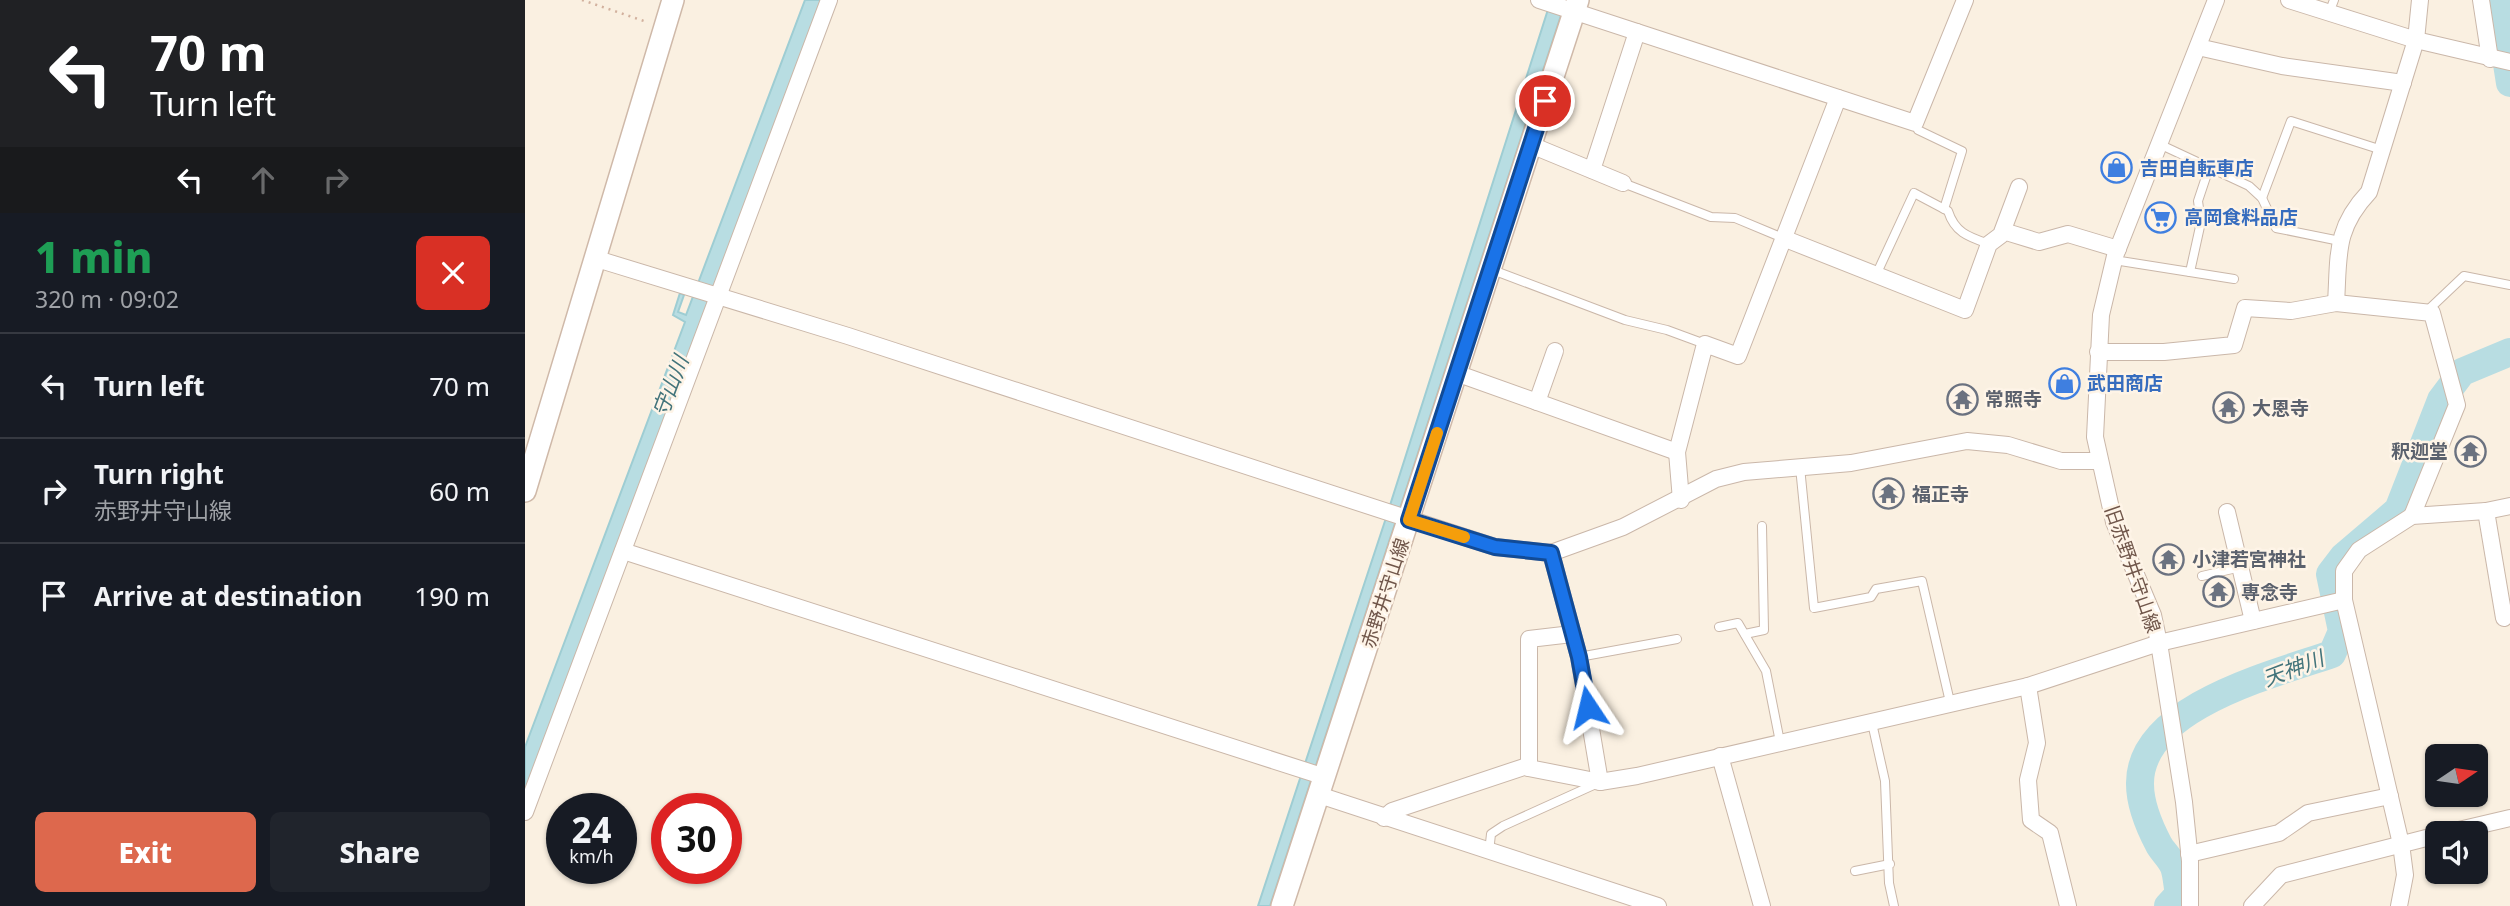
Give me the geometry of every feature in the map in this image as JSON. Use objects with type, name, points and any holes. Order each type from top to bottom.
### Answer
[{"type":"main road","points":[[525,491],[673,0]]},
{"type":"main road","name":"赤野井守山線","points":[[1282,906],[1577,6]]},
{"type":"street","points":[[525,812],[829,0]]},
{"type":"street","points":[[1539,0],[1577,6],[1637,32],[1915,123],[1965,0]]},
{"type":"street","name":"旧赤野井守山線","points":[[2190,906],[2189,854],[2159,643],[2153,615],[2114,522],[2095,437],[2101,315],[2116,254],[2216,0]]},
{"type":"street","points":[[2289,0],[2332,7],[2416,40],[2510,62]]},
{"type":"street","points":[[2336,303],[2340,240],[2350,212],[2369,192],[2416,40],[2420,0]]},
{"type":"street","points":[[2481,0],[2490,59]]},
{"type":"street","points":[[1592,170],[1637,32]]},
{"type":"street","points":[[2198,47],[2282,66],[2403,83]]},
{"type":"street","points":[[1681,500],[1677,452],[1705,344],[1738,356],[1837,98]]},
{"type":"street","points":[[1531,145],[1623,183]]},
{"type":"street","points":[[1783,238],[1965,310],[1989,244],[2003,230],[2019,187]]},
{"type":"street","points":[[2003,230],[2039,242],[2068,234],[2116,254]]},
{"type":"street","points":[[597,259],[1495,547],[1551,553],[1623,527],[1681,500],[1716,479],[1744,472],[1902,456],[1967,441],[2008,445],[2061,461],[2099,461]]},
{"type":"street","points":[[2098,352],[2164,352],[2234,345],[2245,308],[2291,311],[2336,303],[2432,313],[2457,405],[2412,516]]},
{"type":"street","points":[[1537,402],[1555,351]]},
{"type":"street","points":[[1456,373],[1677,452]]},
{"type":"street","points":[[2399,906],[2405,875],[2401,844],[2344,600],[2344,571],[2359,550],[2412,516],[2486,511],[2510,506]]},
{"type":"street","points":[[2486,511],[2504,618]]},
{"type":"street","points":[[2227,512],[2253,621]]},
{"type":"street","points":[[623,551],[1322,786],[1384,818],[1658,906]]},
{"type":"street","points":[[1551,553],[1579,657],[1600,782]]},
{"type":"street","points":[[1384,818],[1392,811],[1469,784],[1529,768],[1600,782],[2028,686],[2159,643],[2344,600]]},
{"type":"street","points":[[1529,768],[1529,639],[1572,634]]},
{"type":"street","points":[[2028,686],[2036,743],[2028,780],[2031,820],[2050,833],[2068,906]]},
{"type":"street","points":[[1720,756],[1762,906]]},
{"type":"street","points":[[2189,854],[2279,833],[2308,813],[2390,796]]},
{"type":"street","points":[[2488,823],[2510,818]]},
{"type":"street","points":[[2252,906],[2281,875],[2425,838]]},
{"type":"lane","points":[[2262,198],[2291,121],[2382,150]]},
{"type":"lane","points":[[1915,123],[1918,130],[1962,151],[1944,209]]},
{"type":"lane","points":[[2159,144],[2249,186],[2262,198],[2276,228],[2340,240]]},
{"type":"lane","points":[[2190,272],[2201,222],[2198,201],[2209,167]]},
{"type":"lane","points":[[1623,183],[1711,217],[1735,218],[1783,238]]},
{"type":"lane","points":[[1876,275],[1914,193],[1944,209],[1963,235],[1989,244]]},
{"type":"lane","points":[[2116,254],[2190,272],[2234,279]]},
{"type":"lane","points":[[1490,269],[1625,320],[1667,330],[1705,344]]},
{"type":"lane","points":[[2426,313],[2464,276],[2510,285]]},
{"type":"lane","points":[[1800,467],[1814,608],[1871,597],[1876,589],[1922,581],[1950,702]]},
{"type":"lane","points":[[1745,634],[1764,630],[1762,526]]},
{"type":"lane","points":[[2201,576],[2241,567]]},
{"type":"lane","points":[[1719,627],[1738,622],[1766,671],[1780,742]]},
{"type":"lane","points":[[1579,657],[1677,639]]},
{"type":"lane","points":[[1872,723],[1885,781],[1894,906]]},
{"type":"lane","points":[[1489,852],[1491,834],[1503,826],[1600,782]]},
{"type":"lane","points":[[1855,871],[1890,864]]},
{"type":"path","points":[[582,0],[664,28]]},
{"type":"water","name":"守山川","points":[[805,0],[822,0],[525,792],[525,747],[685,322],[673,315],[680,293],[684,295],[678,312],[686,315]]},
{"type":"water","points":[[1551,0],[1566,0],[1270,906],[1258,906],[1385,521]]},
{"type":"waterway","name":"天神川","points":[[2497,0],[2510,83]]},
{"type":"waterway","name":"天神川","points":[[2168,906],[2179,894],[2176,873],[2159,845],[2144,808],[2140,784],[2146,757],[2161,734],[2185,714],[2245,684],[2332,654],[2342,631],[2330,574],[2343,557],[2398,510],[2441,400],[2462,372],[2510,352]]},
{"type":"slow traffic","points":[[1437,433],[1409,520],[1464,537]]},
{"type":"place","name":"吉田自転車店","points":[[2117,168]]},
{"type":"place","name":"高岡食料品店","points":[[2161,217]]},
{"type":"place","name":"武田商店","points":[[2064,383]]},
{"type":"place","name":"常照寺","points":[[1962,399]]},
{"type":"place","name":"大恩寺","points":[[2229,408]]},
{"type":"place","name":"釈迦堂","points":[[2471,451]]},
{"type":"place","name":"福正寺","points":[[1889,494]]},
{"type":"place","name":"小津若宮神社","points":[[2169,559]]},
{"type":"place","name":"専念寺","points":[[2218,592]]},
{"type":"route","points":[[1545,101],[1409,520],[1495,547],[1551,553],[1579,657],[1588,707]]}]
